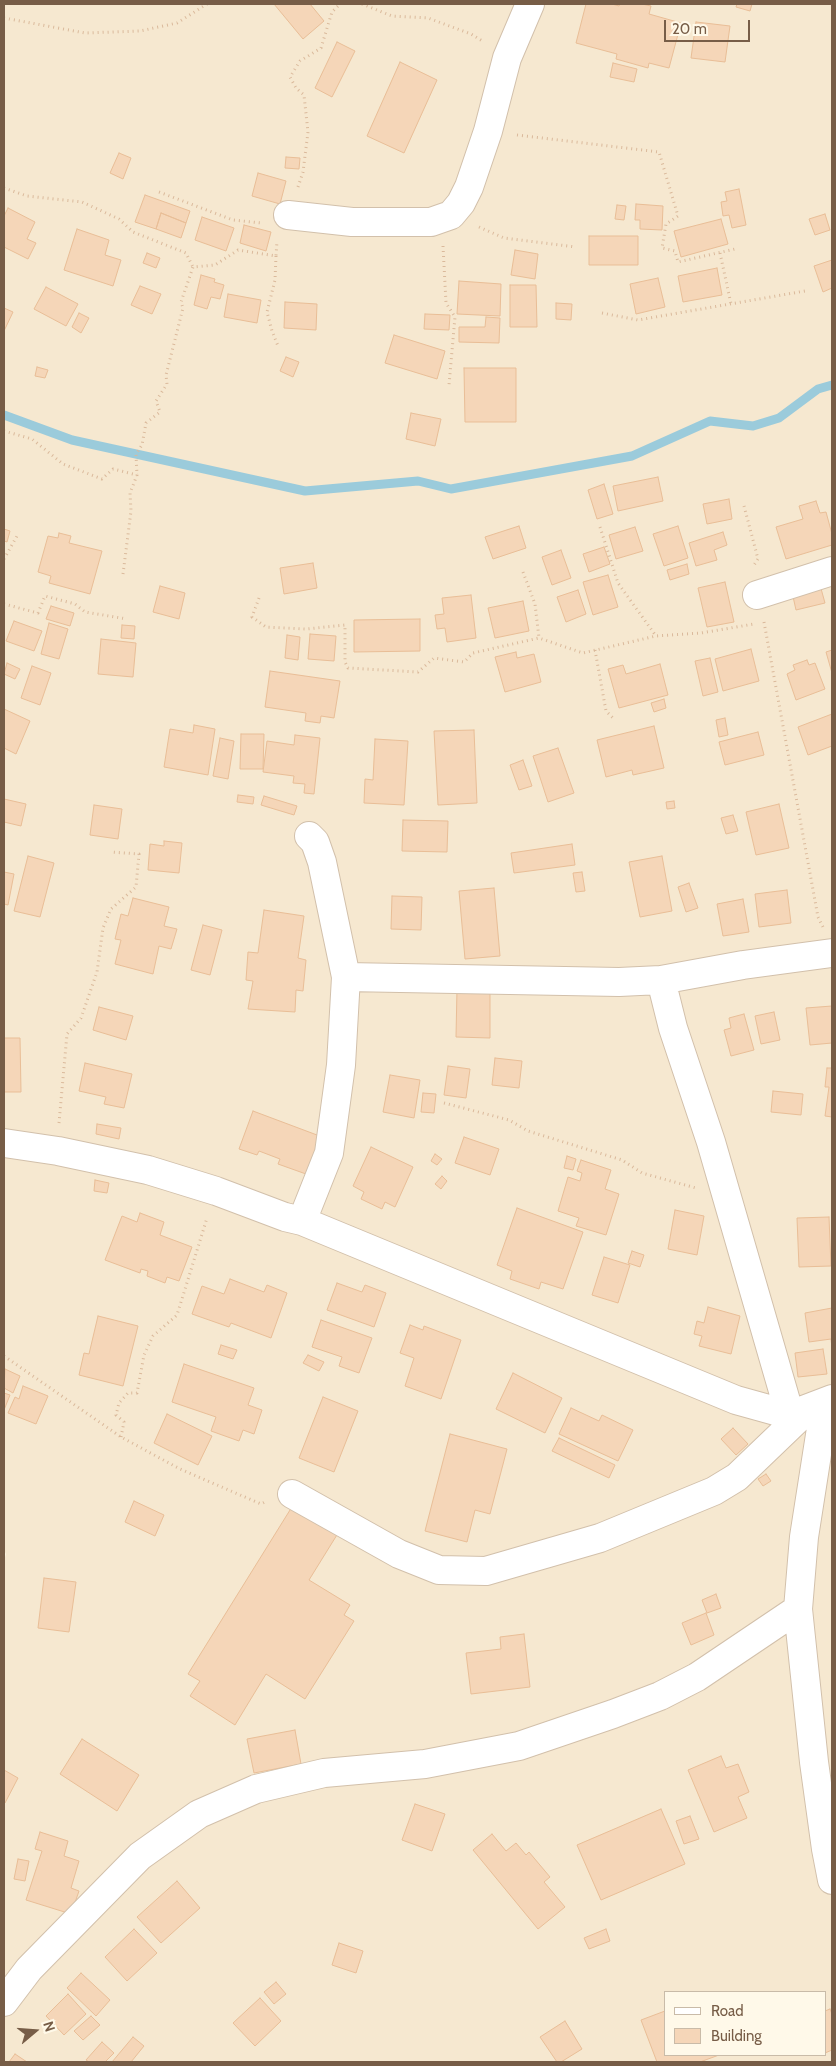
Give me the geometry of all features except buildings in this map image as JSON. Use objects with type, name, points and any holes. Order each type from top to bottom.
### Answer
[{"type":"street","points":[[283,220],[431,222],[446,217],[462,203],[469,187],[488,131],[508,58],[530,4]]},
{"type":"street","points":[[757,595],[832,571]]},
{"type":"street","points":[[302,1221],[329,1153],[341,1065],[346,977],[322,862],[315,842],[309,836]]},
{"type":"street","points":[[346,977],[619,982],[661,980],[742,965],[829,942]]},
{"type":"street","points":[[661,980],[673,1028],[711,1142],[725,1197],[814,1406],[798,1609],[823,1759],[826,1849],[832,1880]]},
{"type":"street","points":[[4,1143],[58,1150],[148,1170],[216,1191],[285,1218],[302,1221],[736,1400],[814,1406]]},
{"type":"street","points":[[292,1494],[399,1554],[423,1564],[439,1570],[486,1571],[600,1538],[714,1491],[737,1477],[814,1406]]},
{"type":"street","points":[[4,2002],[28,1969],[140,1856],[199,1814],[256,1790],[315,1775],[425,1764],[510,1748],[594,1720],[660,1696],[697,1677],[798,1609]]},
{"type":"path","points":[[4,18],[85,33],[140,31],[177,23],[207,4]]},
{"type":"path","points":[[278,346],[267,312],[283,220],[303,172],[308,132],[304,95],[296,88],[290,78],[300,61],[321,48],[332,12],[340,4]]},
{"type":"path","points":[[362,4],[392,16],[428,18],[462,30],[508,58]]},
{"type":"path","points":[[488,131],[659,152],[678,216],[666,224],[662,248],[675,251],[678,262],[735,249]]},
{"type":"path","points":[[4,188],[27,196],[82,202],[119,219],[133,232],[186,252],[193,267],[182,302],[183,308],[166,375],[167,384],[156,401],[160,412],[146,424],[142,445],[136,454],[137,475],[130,493],[131,511],[123,574]]},
{"type":"path","points":[[159,192],[233,220],[283,220]]},
{"type":"path","points":[[449,385],[455,317],[446,302],[446,217],[504,238],[576,248]]},
{"type":"path","points":[[193,267],[215,265],[238,250],[276,256]]},
{"type":"path","points":[[720,253],[731,304]]},
{"type":"path","points":[[602,313],[638,320],[805,291]]},
{"type":"path","points":[[4,431],[32,439],[62,464],[102,479],[112,469],[137,475]]},
{"type":"path","points":[[744,506],[758,559],[748,572],[757,595],[764,622],[818,917],[829,942]]},
{"type":"path","points":[[600,527],[618,583],[656,636]]},
{"type":"path","points":[[4,559],[17,536]]},
{"type":"path","points":[[523,572],[535,604],[539,638]]},
{"type":"path","points":[[4,604],[38,613],[45,596],[75,604],[85,612],[127,619]]},
{"type":"path","points":[[259,598],[252,617],[266,627],[306,629],[345,625],[345,662],[348,668],[418,672],[434,658],[464,662],[473,653],[539,638],[584,653],[656,636],[701,633],[764,622]]},
{"type":"path","points":[[595,650],[606,711],[615,720]]},
{"type":"path","points":[[58,1150],[59,1102],[67,1034],[81,1018],[97,972],[103,928],[110,909],[136,887],[139,854],[111,852]]},
{"type":"path","points":[[444,1103],[509,1120],[528,1131],[622,1160],[642,1173],[725,1197]]},
{"type":"path","points":[[121,1437],[124,1422],[116,1415],[119,1403],[128,1393],[137,1393],[144,1355],[153,1336],[177,1315],[216,1191]]},
{"type":"path","points":[[4,1356],[121,1437],[180,1469],[261,1504],[292,1494]]},
{"type":"shaded area","points":[[4,4],[832,4],[832,2062],[4,2062],[4,1561],[6,1554],[4,1550]]},
{"type":"waterway","points":[[4,415],[72,440],[305,491],[418,481],[451,489],[632,456],[710,421],[753,426],[779,418],[818,389],[832,385]]}]
